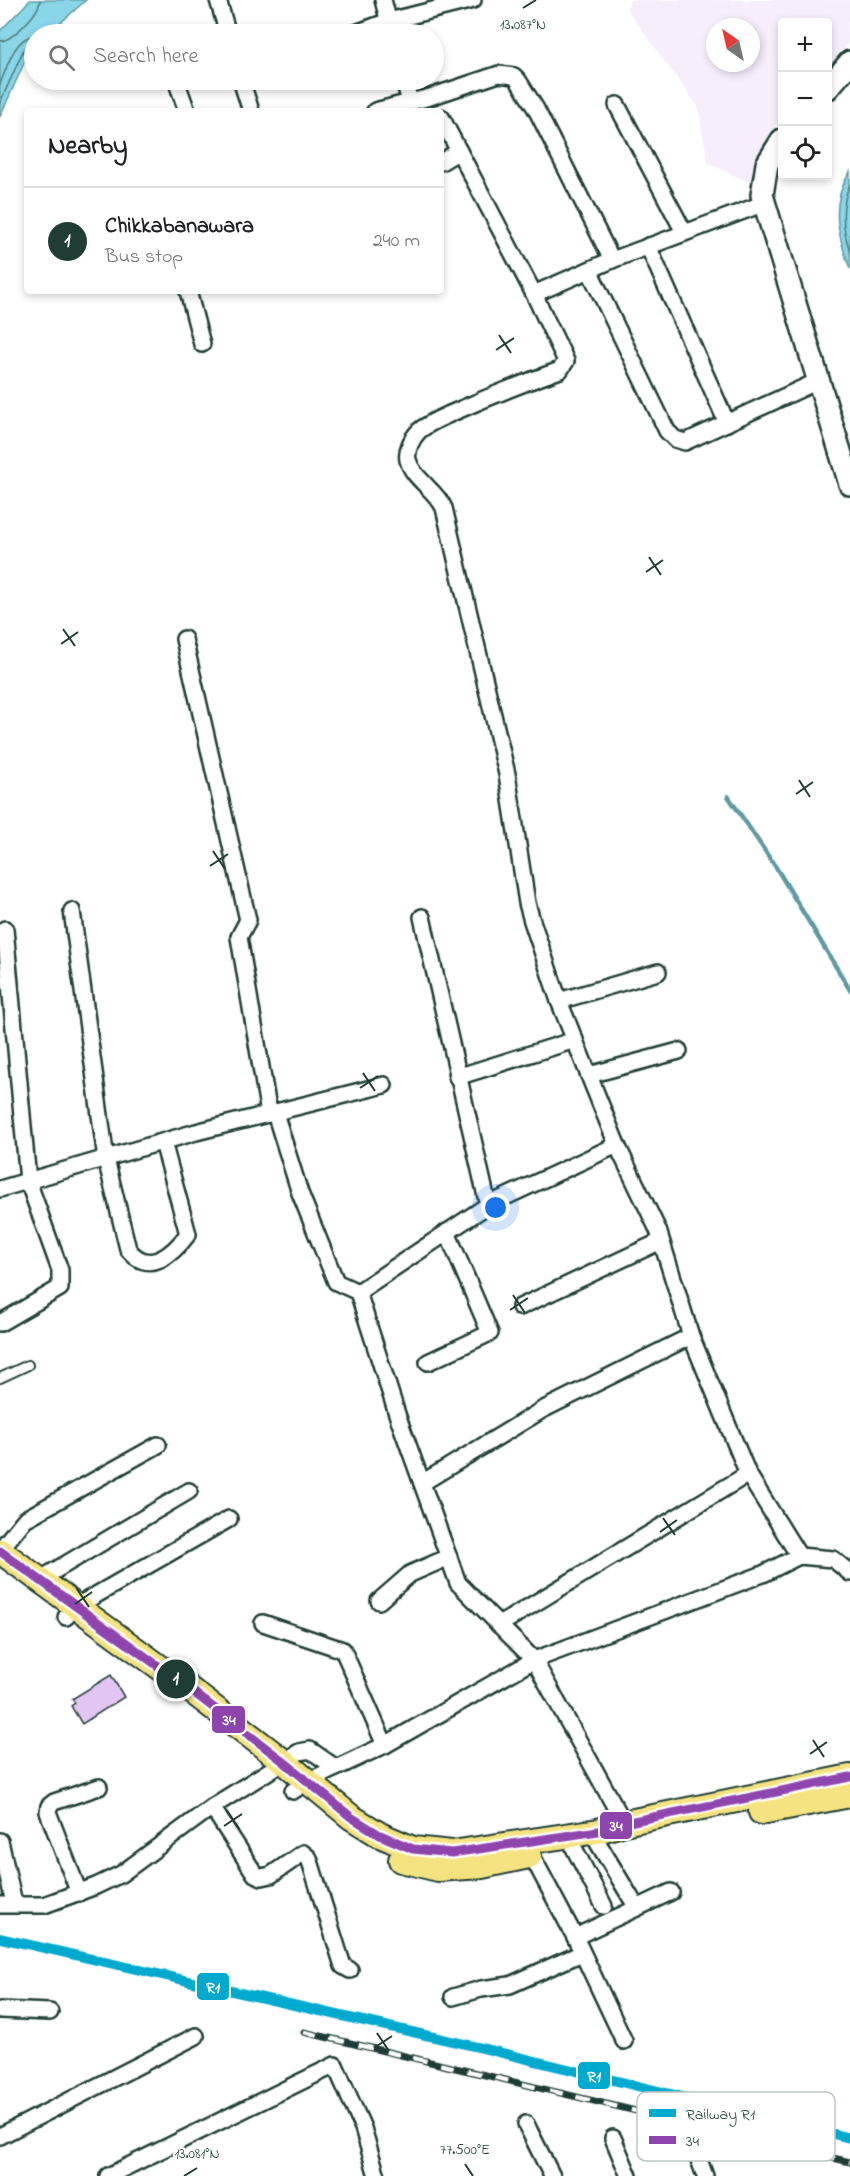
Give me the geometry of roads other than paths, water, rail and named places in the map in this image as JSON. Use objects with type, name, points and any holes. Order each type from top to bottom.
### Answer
[{"type":"main road","points":[[0,1551],[39,1580],[71,1612]]},
{"type":"main road","points":[[0,1570],[71,1612],[276,1766],[365,1843],[393,1858],[438,1869],[482,1866],[574,1848],[611,1833],[850,1777]]},
{"type":"main road","points":[[300,1786],[380,1835],[413,1848],[452,1853],[611,1833],[850,1795]]},
{"type":"street","points":[[218,0],[225,24]]},
{"type":"street","points":[[383,0],[390,24]]},
{"type":"street","points":[[403,24],[473,0]]},
{"type":"street","points":[[832,83],[850,62]]},
{"type":"street","points":[[387,108],[430,97],[499,74],[510,75],[518,80],[536,109],[612,260]]},
{"type":"street","points":[[180,90],[186,108]]},
{"type":"street","points":[[244,90],[249,108]]},
{"type":"street","points":[[407,90],[410,102]]},
{"type":"street","points":[[430,97],[436,108]]},
{"type":"street","points":[[617,105],[684,232]]},
{"type":"street","points":[[444,123],[534,294],[566,361],[560,370],[496,393],[420,430],[411,442],[407,457],[412,469],[439,497],[444,508],[507,774],[526,903],[559,1001],[617,1145],[658,1230],[691,1336],[748,1474],[799,1556]]},
{"type":"street","points":[[778,147],[766,164],[762,195],[850,484]]},
{"type":"street","points":[[444,160],[459,151]]},
{"type":"street","points":[[534,294],[612,260],[765,203]]},
{"type":"street","points":[[648,246],[727,423]]},
{"type":"street","points":[[589,270],[667,431],[675,439],[685,442],[818,381]]},
{"type":"street","points":[[189,294],[202,344]]},
{"type":"street","points":[[184,639],[248,920],[239,937],[272,1113],[300,1193],[336,1282],[358,1292],[398,1417],[458,1583],[534,1660],[611,1833],[637,1908]]},
{"type":"street","points":[[72,911],[106,1159],[128,1249],[134,1257],[144,1261],[159,1261],[177,1249],[188,1234],[163,1142]]},
{"type":"street","points":[[422,918],[488,1205]]},
{"type":"street","points":[[0,1323],[60,1288],[60,1270],[28,1181],[5,929]]},
{"type":"street","points":[[559,1001],[658,972]]},
{"type":"street","points":[[457,1077],[575,1040]]},
{"type":"street","points":[[589,1075],[679,1051]]},
{"type":"street","points":[[0,1189],[163,1142],[384,1085]]},
{"type":"street","points":[[358,1292],[488,1205],[617,1145]]},
{"type":"street","points":[[428,1362],[490,1333],[447,1232]]},
{"type":"street","points":[[520,1307],[661,1241]]},
{"type":"street","points":[[422,1483],[542,1410],[691,1336]]},
{"type":"street","points":[[0,1551],[25,1519],[158,1445]]},
{"type":"street","points":[[499,1625],[748,1474]]},
{"type":"street","points":[[39,1580],[189,1491]]},
{"type":"street","points":[[71,1612],[229,1519]]},
{"type":"street","points":[[300,1786],[385,1745],[534,1660],[763,1574],[799,1556],[833,1559],[850,1574]]},
{"type":"street","points":[[379,1601],[410,1574],[449,1557]]},
{"type":"street","points":[[262,1623],[343,1650],[385,1745]]},
{"type":"street","points":[[0,1841],[7,1904],[44,1905],[79,1893],[121,1874],[212,1807],[299,1752],[310,1750],[336,1768]]},
{"type":"street","points":[[79,1893],[48,1812],[49,1806],[54,1802],[99,1787]]},
{"type":"street","points":[[212,1807],[255,1874],[262,1877],[271,1875],[303,1853],[309,1858],[343,1966],[350,1970]]},
{"type":"street","points":[[574,1848],[604,1906]]},
{"type":"street","points":[[532,1856],[624,2041]]},
{"type":"street","points":[[574,1937],[671,1892]]},
{"type":"street","points":[[453,1997],[481,1989],[510,1985],[582,1953]]},
{"type":"street","points":[[0,2010],[50,2012]]},
{"type":"street","points":[[0,2136],[196,2036]]},
{"type":"street","points":[[109,2176],[335,2066],[363,2128],[377,2176]]},
{"type":"street","points":[[526,2124],[552,2176]]},
{"type":"street","points":[[613,2138],[629,2176]]},
{"type":"street","points":[[700,2161],[705,2176]]},
{"type":"lane","points":[[0,1378],[28,1365]]},
{"type":"water","points":[[30,0],[86,0],[59,24],[24,24],[24,63],[0,117],[0,31]]},
{"type":"water","points":[[850,172],[850,269],[839,232],[838,208],[843,184]]},
{"type":"waterway","points":[[728,796],[777,869],[850,990]]},
{"type":"railway","points":[[0,1938],[482,2048],[660,2092]]},
{"type":"railway","points":[[304,2032],[637,2111]]},
{"type":"railway","points":[[835,2158],[850,2162]]},
{"type":"rail line","name":"R1","points":[[0,1938],[482,2048],[662,2092]]},
{"type":"rail line","name":"R1","points":[[835,2134],[850,2138]]},
{"type":"place","name":"Chikkabanawara","points":[[176,1679]]}]
